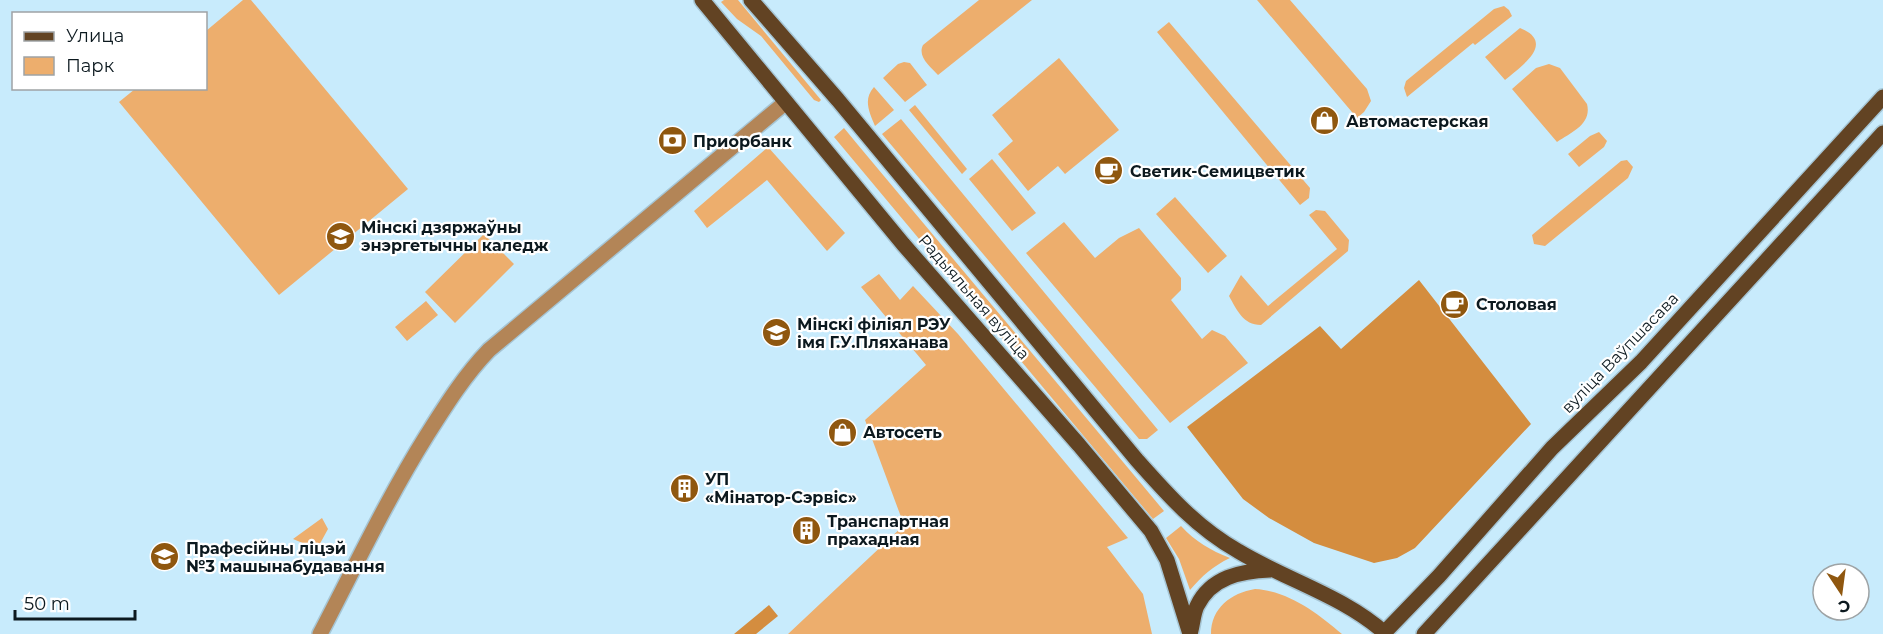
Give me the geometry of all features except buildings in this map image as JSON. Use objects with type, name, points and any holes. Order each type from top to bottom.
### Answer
[{"type":"main road","name":"Радыяльная вуліца","points":[[702,0],[903,244],[1151,531],[1167,560],[1190,634]]},
{"type":"main road","name":"Радыяльная вуліца","points":[[751,0],[838,100],[1180,509],[1237,551],[1357,612],[1385,633]]},
{"type":"main road","name":"вуліца Ваўпшасава","points":[[1385,633],[1439,576],[1552,448],[1641,362],[1883,97]]},
{"type":"main road","points":[[1424,634],[1644,396],[1880,135]]},
{"type":"main road","points":[[1190,634],[1197,606],[1212,586],[1246,571],[1273,570]]},
{"type":"street","points":[[320,634],[401,478],[472,367],[489,350],[786,102]]},
{"type":"green space","points":[[243,0],[251,0],[408,189],[279,295],[119,102],[134,90],[207,90],[207,30]]},
{"type":"green space","points":[[738,0],[821,100],[819,102],[814,100],[761,36],[737,19],[721,2]]},
{"type":"green space","points":[[979,0],[1032,0],[938,75],[923,58],[923,45]]},
{"type":"green space","points":[[1257,0],[1290,0],[1367,89],[1371,101],[1364,112],[1357,118]]},
{"type":"green space","points":[[1504,6],[1512,16],[1475,45],[1473,43],[1407,97],[1404,88],[1406,81],[1494,9]]},
{"type":"green space","points":[[1169,22],[1310,188],[1309,198],[1300,205],[1157,32]]},
{"type":"green space","points":[[1520,28],[1531,34],[1535,41],[1535,48],[1526,62],[1505,80],[1485,57]]},
{"type":"green space","points":[[1059,58],[1119,130],[1065,174],[1058,166],[1028,191],[998,154],[1013,141],[992,115]]},
{"type":"green space","points":[[910,63],[927,85],[905,102],[883,78],[898,64]]},
{"type":"green space","points":[[1549,64],[1560,68],[1587,104],[1588,111],[1580,127],[1557,142],[1512,89],[1536,68]]},
{"type":"green space","points":[[874,87],[894,110],[875,126],[868,101]]},
{"type":"green space","points":[[915,105],[967,169],[962,174],[909,110]]},
{"type":"green space","points":[[901,119],[1158,430],[1147,439],[1139,439],[882,134]]},
{"type":"green space","points":[[844,128],[1164,511],[1153,519],[834,137]]},
{"type":"green space","points":[[1599,132],[1607,141],[1604,147],[1579,167],[1568,154],[1590,136]]},
{"type":"green space","points":[[768,147],[845,233],[827,251],[767,180],[707,228],[694,211]]},
{"type":"green space","points":[[992,159],[1036,213],[1012,231],[969,179]]},
{"type":"green space","points":[[1627,160],[1633,167],[1628,178],[1545,246],[1534,244],[1532,235],[1621,161]]},
{"type":"green space","points":[[1175,197],[1227,256],[1208,273],[1156,214]]},
{"type":"green space","points":[[1316,210],[1325,211],[1349,240],[1348,251],[1261,325],[1245,320],[1229,296],[1241,275],[1268,306],[1337,249],[1309,215]]},
{"type":"green space","points":[[1064,222],[1095,258],[1119,238],[1139,228],[1181,278],[1181,290],[1171,300],[1202,339],[1212,330],[1225,336],[1248,363],[1170,423],[1026,253]]},
{"type":"green space","points":[[484,234],[514,264],[455,323],[425,292]]},
{"type":"green space","points":[[879,274],[900,300],[913,286],[958,334],[1128,538],[1107,547],[1143,594],[1152,634],[788,634],[904,525],[865,420],[926,365],[861,287]]},
{"type":"green space","points":[[426,301],[438,315],[407,341],[395,327]]},
{"type":"green space","points":[[322,518],[328,529],[317,549],[293,539]]},
{"type":"green space","points":[[1181,526],[1204,545],[1230,558],[1208,572],[1190,590],[1179,559],[1166,538]]},
{"type":"green space","points":[[1255,589],[1279,594],[1302,604],[1342,634],[1211,634],[1214,617],[1224,603],[1238,594]]},
{"type":"shaded area","points":[[1419,280],[1531,424],[1415,548],[1397,558],[1374,563],[1314,543],[1269,518],[1243,499],[1187,427],[1320,326],[1341,349]]},
{"type":"shaded area","points":[[769,605],[778,616],[756,634],[734,634]]},
{"type":"place","name":"Автомастерская","points":[[1325,121]]},
{"type":"place","name":"Приорбанк","points":[[672,141]]},
{"type":"place","name":"Светик-Семицветик","points":[[1109,171]]},
{"type":"place","name":"Мінскі дзяржаўны энэргетычны каледж","points":[[340,236]]},
{"type":"place","name":"Столовая","points":[[1455,304]]},
{"type":"place","name":"Мінскі філіял РЭУ імя Г.У.Пляханава","points":[[776,333]]},
{"type":"place","name":"Автосеть","points":[[842,432]]},
{"type":"place","name":"УП «Мінатор-Сэрвіс»","points":[[684,488]]},
{"type":"place","name":"Транспартная прахадная","points":[[806,530]]},
{"type":"place","name":"Прафесійны ліцэй №3 машынабудавання","points":[[165,557]]}]
